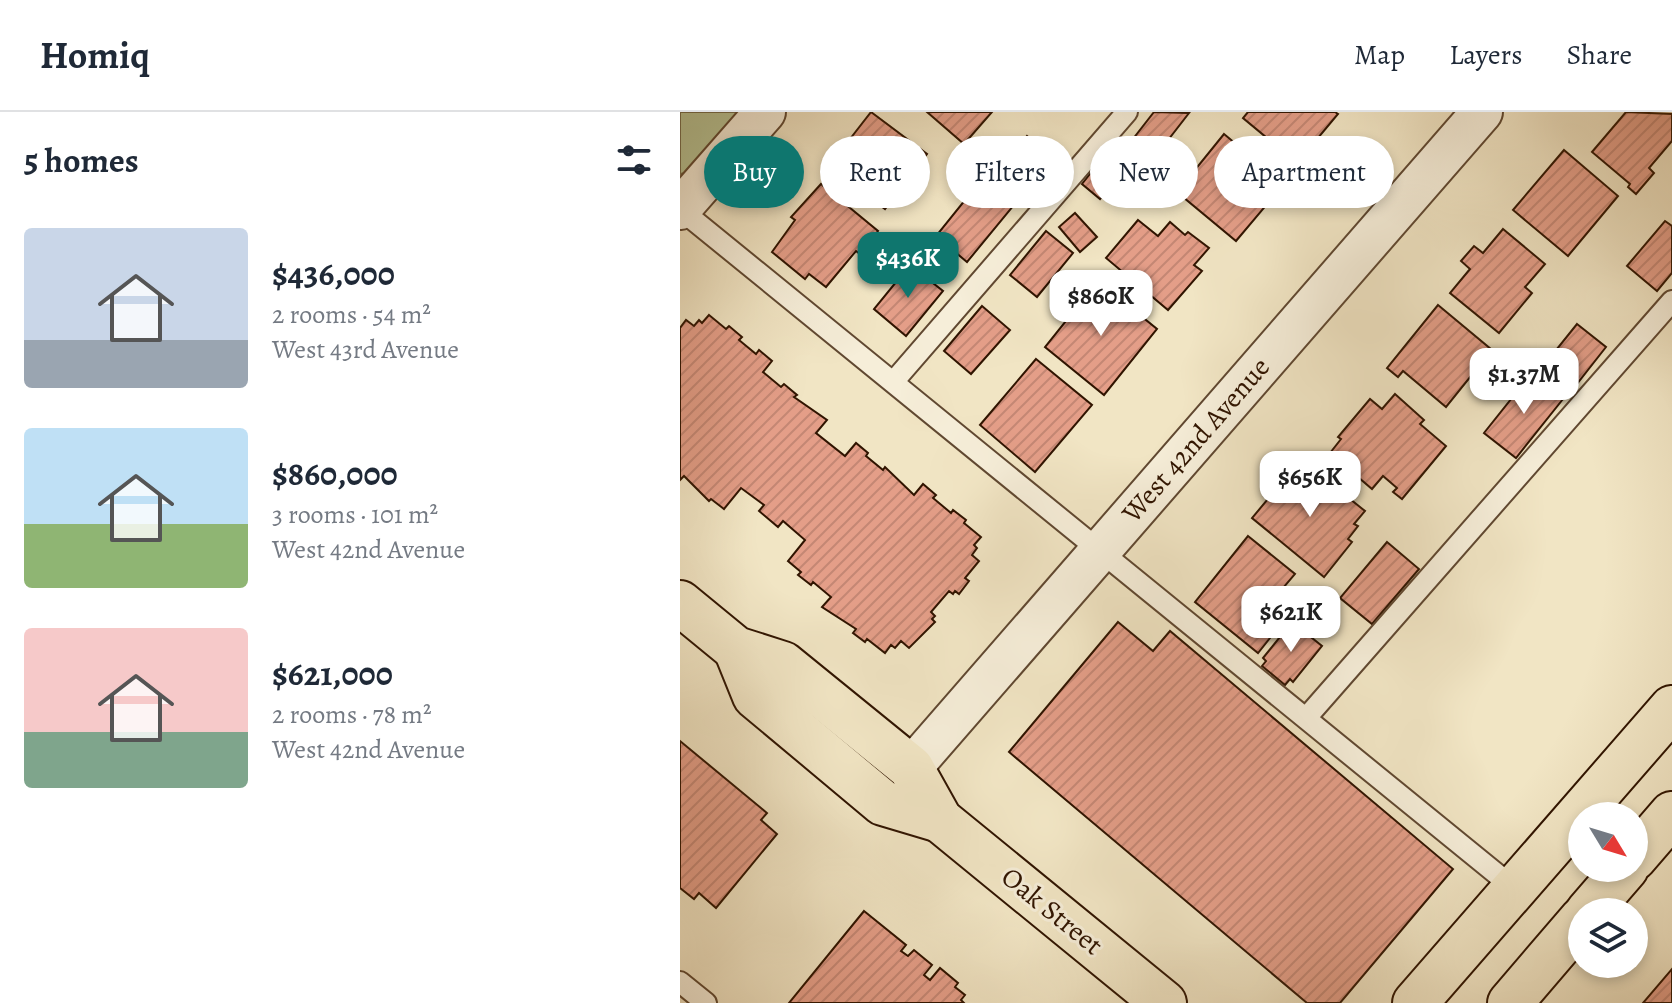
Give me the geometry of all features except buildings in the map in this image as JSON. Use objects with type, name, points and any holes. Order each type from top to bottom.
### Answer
[{"type":"main road","name":"Oak Street","points":[[680,603],[736,649],[783,664],[911,768],[940,820],[1164,1003]]},
{"type":"main road","name":"Oak Street","points":[[736,649],[755,696],[883,803],[940,820]]},
{"type":"main road","points":[[1415,1003],[1672,708]]},
{"type":"main road","points":[[1648,842],[1672,814]]},
{"type":"main road","points":[[1600,898],[1614,882]]},
{"type":"main road","points":[[1510,1003],[1568,935]]},
{"type":"street","points":[[680,209],[765,112]]},
{"type":"street","name":"West 42nd Avenue","points":[[911,768],[1482,112]]},
{"type":"lane","points":[[894,381],[1127,112]]},
{"type":"lane","points":[[680,209],[1514,888]]},
{"type":"lane","points":[[1306,718],[1672,301]]},
{"type":"lane","points":[[680,982],[706,1003]]},
{"type":"green space","points":[[680,112],[740,112],[718,136],[704,136],[704,152],[685,173],[680,174]]}]
